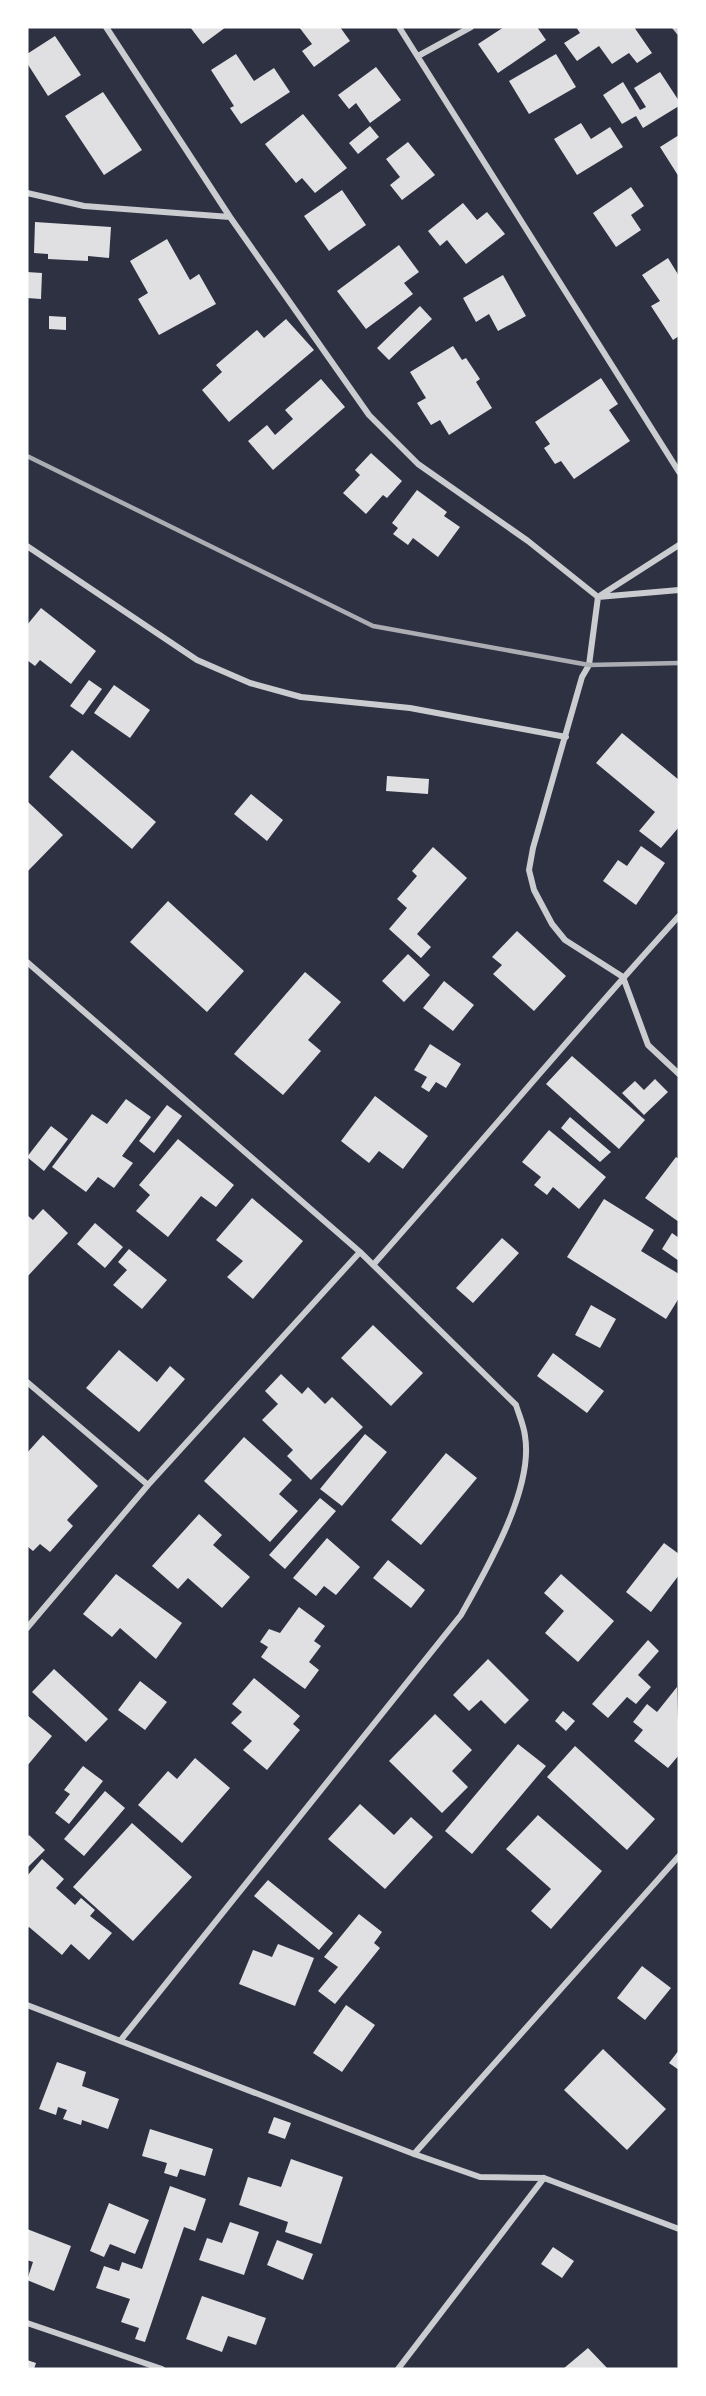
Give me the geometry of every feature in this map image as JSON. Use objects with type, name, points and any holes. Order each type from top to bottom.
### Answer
[{"type":"street","points":[[106,27],[230,217],[369,415],[418,464],[528,541],[598,597],[679,590]]},
{"type":"street","points":[[399,27],[679,472]]},
{"type":"street","points":[[418,56],[471,27]]},
{"type":"street","points":[[675,27],[679,32]]},
{"type":"street","points":[[27,193],[84,206],[230,217]]},
{"type":"street","points":[[598,597],[679,545]]},
{"type":"street","points":[[27,546],[197,660],[250,683],[301,697],[410,708],[566,737]]},
{"type":"street","points":[[598,597],[590,664],[582,677],[533,848],[529,870],[534,890],[552,924],[564,940],[623,977],[648,1045],[679,1074]]},
{"type":"street","points":[[373,1265],[492,1131],[623,977],[679,916]]},
{"type":"street","points":[[27,962],[360,1252],[516,1405],[526,1437],[524,1473],[510,1519],[461,1615],[120,2041]]},
{"type":"street","points":[[27,1628],[148,1485],[360,1252]]},
{"type":"street","points":[[27,1382],[148,1485]]},
{"type":"street","points":[[414,2154],[679,1856]]},
{"type":"street","points":[[27,2005],[414,2154],[480,2177],[544,2178],[679,2229]]},
{"type":"street","points":[[398,2369],[544,2178]]},
{"type":"street","points":[[27,2323],[162,2369]]},
{"type":"building","points":[[190,27],[226,27],[203,44]]},
{"type":"building","points":[[299,27],[340,27],[350,41],[314,67],[302,51],[312,44]]},
{"type":"building","points":[[504,27],[537,27],[546,40],[498,73],[478,44]]},
{"type":"building","points":[[576,27],[634,27],[652,53],[637,63],[629,53],[612,64],[599,46],[577,61],[564,43],[580,33]]},
{"type":"building","points":[[55,36],[81,75],[48,96],[27,63],[27,54]]},
{"type":"building","points":[[236,54],[254,81],[274,68],[290,92],[241,124],[230,108],[234,106],[211,70]]},
{"type":"building","points":[[556,54],[576,87],[529,114],[509,81]]},
{"type":"building","points":[[376,67],[401,100],[370,123],[356,103],[349,109],[338,95]]},
{"type":"building","points":[[660,72],[679,101],[679,106],[643,128],[636,116],[622,124],[603,95],[623,82],[640,110],[646,107],[634,88]]},
{"type":"building","points":[[103,92],[142,150],[104,175],[65,116]]},
{"type":"building","points":[[303,114],[347,168],[315,193],[302,178],[296,183],[265,144]]},
{"type":"building","points":[[581,123],[591,139],[610,127],[623,147],[577,175],[554,139]]},
{"type":"building","points":[[370,126],[379,137],[358,154],[349,143]]},
{"type":"building","points":[[679,135],[679,177],[660,147]]},
{"type":"building","points":[[408,142],[435,175],[402,200],[390,185],[400,177],[386,159]]},
{"type":"building","points":[[631,187],[644,206],[631,215],[641,230],[616,247],[593,213]]},
{"type":"building","points":[[342,190],[366,225],[329,251],[304,216]]},
{"type":"building","points":[[463,203],[477,220],[487,212],[505,234],[466,264],[447,240],[440,246],[428,231]]},
{"type":"building","points":[[35,222],[111,227],[109,258],[88,256],[88,261],[48,259],[48,254],[34,253]]},
{"type":"building","points":[[167,239],[190,280],[199,274],[216,304],[159,335],[138,299],[148,293],[130,261]]},
{"type":"building","points":[[399,245],[419,272],[404,283],[413,294],[366,329],[337,291]]},
{"type":"building","points":[[668,258],[679,276],[679,336],[673,340],[651,306],[660,301],[642,275]]},
{"type":"building","points":[[27,272],[42,273],[41,299],[27,298]]},
{"type":"building","points":[[503,275],[526,316],[498,331],[489,314],[476,322],[463,298]]},
{"type":"building","points":[[420,306],[432,319],[389,360],[377,348]]},
{"type":"building","points":[[49,316],[66,317],[66,330],[49,329]]},
{"type":"building","points":[[286,319],[314,350],[229,422],[202,390],[222,372],[216,365],[257,330],[264,338]]},
{"type":"building","points":[[453,346],[462,360],[466,358],[480,379],[476,382],[492,408],[449,435],[440,420],[431,425],[417,403],[426,398],[410,372]]},
{"type":"building","points":[[601,378],[618,404],[609,410],[630,441],[574,479],[561,461],[555,464],[544,448],[550,444],[535,422]]},
{"type":"building","points":[[321,379],[345,407],[273,470],[248,441],[267,425],[275,435],[293,419],[285,410]]},
{"type":"building","points":[[371,453],[402,481],[387,498],[383,495],[366,514],[343,493],[360,475],[355,470]]},
{"type":"building","points":[[417,490],[447,512],[444,516],[460,527],[438,557],[413,538],[408,545],[393,534],[398,528],[392,523]]},
{"type":"building","points":[[41,608],[96,651],[71,684],[40,660],[35,666],[27,660],[27,625]]},
{"type":"building","points":[[89,680],[102,689],[83,715],[70,706]]},
{"type":"building","points":[[114,685],[150,710],[130,738],[94,713]]},
{"type":"building","points":[[622,733],[679,780],[679,827],[661,848],[639,831],[655,812],[596,763]]},
{"type":"building","points":[[72,750],[156,822],[132,849],[49,777]]},
{"type":"building","points":[[387,776],[429,779],[428,794],[386,791]]},
{"type":"building","points":[[251,794],[283,820],[267,841],[234,814]]},
{"type":"building","points":[[27,801],[63,835],[27,872]]},
{"type":"building","points":[[641,846],[665,863],[636,905],[603,881],[618,860],[627,866]]},
{"type":"building","points":[[433,847],[467,878],[417,934],[431,947],[421,958],[389,929],[407,908],[397,899],[417,876],[412,871]]},
{"type":"building","points":[[168,901],[244,971],[207,1012],[130,942]]},
{"type":"building","points":[[517,931],[566,976],[534,1011],[493,974],[502,965],[492,957]]},
{"type":"building","points":[[408,954],[430,975],[404,1002],[382,981]]},
{"type":"building","points":[[305,972],[341,1002],[308,1040],[321,1051],[283,1095],[234,1054]]},
{"type":"building","points":[[444,981],[474,1005],[453,1031],[423,1008]]},
{"type":"building","points":[[430,1044],[461,1064],[446,1088],[436,1082],[429,1092],[421,1087],[427,1077],[414,1070]]},
{"type":"building","points":[[572,1056],[645,1120],[619,1149],[546,1084]]},
{"type":"building","points":[[655,1079],[668,1092],[644,1115],[622,1093],[635,1081],[644,1090]]},
{"type":"building","points":[[375,1096],[428,1136],[403,1169],[379,1151],[369,1163],[341,1141]]},
{"type":"building","points":[[126,1099],[151,1117],[122,1156],[133,1163],[114,1188],[98,1177],[86,1192],[52,1167],[92,1114],[107,1124]]},
{"type":"building","points":[[167,1105],[182,1116],[154,1153],[139,1141]]},
{"type":"building","points":[[570,1117],[611,1152],[600,1162],[561,1128]]},
{"type":"building","points":[[51,1126],[68,1139],[44,1171],[27,1157]]},
{"type":"building","points":[[549,1130],[606,1177],[579,1209],[553,1187],[547,1195],[534,1185],[541,1177],[522,1162]]},
{"type":"building","points":[[178,1139],[234,1185],[216,1207],[201,1196],[168,1237],[136,1211],[150,1195],[139,1185]]},
{"type":"building","points":[[676,1157],[679,1159],[679,1222],[645,1198]]},
{"type":"building","points":[[252,1198],[303,1241],[253,1299],[227,1277],[243,1261],[216,1240]]},
{"type":"building","points":[[604,1199],[654,1230],[641,1251],[679,1274],[679,1298],[666,1319],[567,1257]]},
{"type":"building","points":[[43,1209],[68,1233],[27,1277],[27,1215],[33,1220]]},
{"type":"building","points":[[95,1223],[123,1247],[105,1268],[77,1244]]},
{"type":"building","points":[[672,1233],[679,1238],[679,1261],[662,1249]]},
{"type":"building","points":[[502,1238],[519,1253],[473,1303],[456,1288]]},
{"type":"building","points":[[129,1249],[167,1280],[142,1309],[113,1285],[127,1270],[118,1262]]},
{"type":"building","points":[[591,1305],[616,1319],[600,1348],[575,1335]]},
{"type":"building","points":[[373,1325],[423,1373],[391,1406],[341,1358]]},
{"type":"building","points":[[119,1350],[157,1382],[170,1366],[185,1379],[139,1432],[86,1388]]},
{"type":"building","points":[[553,1353],[604,1391],[587,1413],[537,1376]]},
{"type":"building","points":[[281,1374],[302,1394],[308,1387],[325,1404],[332,1397],[363,1427],[311,1480],[287,1456],[293,1450],[262,1420],[278,1404],[265,1391]]},
{"type":"building","points":[[365,1434],[387,1452],[342,1506],[320,1489]]},
{"type":"building","points":[[43,1435],[98,1486],[67,1520],[73,1526],[50,1552],[40,1544],[33,1551],[27,1546],[27,1453]]},
{"type":"building","points":[[244,1437],[292,1480],[279,1494],[298,1511],[270,1542],[204,1481]]},
{"type":"building","points":[[446,1453],[477,1478],[421,1545],[391,1520]]},
{"type":"building","points":[[320,1498],[336,1511],[285,1569],[269,1555]]},
{"type":"building","points":[[199,1514],[222,1535],[213,1545],[250,1577],[222,1608],[188,1578],[178,1589],[152,1566]]},
{"type":"building","points":[[327,1538],[360,1567],[336,1595],[324,1586],[316,1596],[293,1578]]},
{"type":"building","points":[[664,1543],[679,1554],[679,1575],[651,1612],[626,1592]]},
{"type":"building","points":[[388,1560],[425,1590],[411,1608],[373,1578]]},
{"type":"building","points":[[116,1574],[182,1623],[156,1659],[120,1628],[112,1637],[83,1614]]},
{"type":"building","points":[[561,1574],[614,1621],[578,1662],[545,1633],[564,1611],[544,1593]]},
{"type":"building","points":[[299,1607],[325,1626],[314,1641],[321,1646],[309,1662],[319,1670],[305,1689],[261,1657],[268,1647],[260,1642],[269,1629],[280,1633]]},
{"type":"building","points":[[648,1640],[659,1651],[638,1675],[651,1687],[636,1704],[627,1697],[608,1718],[592,1704]]},
{"type":"building","points":[[488,1659],[529,1700],[505,1724],[481,1700],[469,1711],[453,1695]]},
{"type":"building","points":[[54,1669],[108,1719],[86,1742],[32,1692]]},
{"type":"building","points":[[254,1678],[300,1716],[293,1724],[300,1730],[267,1770],[243,1750],[252,1741],[231,1723],[242,1712],[232,1704]]},
{"type":"building","points":[[140,1681],[167,1702],[145,1730],[118,1710]]},
{"type":"building","points":[[677,1687],[679,1755],[668,1768],[634,1741],[643,1730],[633,1722],[647,1704],[657,1712]]},
{"type":"building","points":[[563,1711],[575,1721],[566,1731],[555,1721]]},
{"type":"building","points":[[435,1714],[472,1750],[452,1771],[468,1787],[442,1813],[389,1761]]},
{"type":"building","points":[[27,1715],[52,1736],[27,1766]]},
{"type":"building","points":[[518,1744],[546,1766],[472,1854],[445,1831]]},
{"type":"building","points":[[575,1746],[655,1819],[627,1850],[547,1777]]},
{"type":"building","points":[[195,1758],[230,1788],[182,1843],[138,1805],[168,1771],[177,1779]]},
{"type":"building","points":[[83,1766],[103,1781],[69,1824],[55,1813],[70,1794],[64,1790]]},
{"type":"building","points":[[105,1791],[125,1808],[84,1856],[64,1839]]},
{"type":"building","points":[[360,1804],[394,1835],[411,1817],[433,1837],[385,1889],[328,1839]]},
{"type":"building","points":[[538,1815],[602,1871],[551,1929],[531,1911],[551,1889],[506,1849]]},
{"type":"building","points":[[132,1823],[192,1877],[133,1941],[73,1887]]},
{"type":"building","points":[[29,1835],[45,1850],[27,1868],[27,1837]]},
{"type":"building","points":[[42,1859],[64,1879],[56,1888],[75,1905],[81,1898],[95,1910],[90,1916],[112,1933],[89,1960],[71,1944],[62,1955],[29,1927],[27,1929],[27,1876]]},
{"type":"building","points":[[268,1880],[333,1933],[319,1950],[254,1896]]},
{"type":"building","points":[[359,1914],[382,1932],[374,1943],[380,1948],[335,2004],[318,1991],[338,1967],[324,1957]]},
{"type":"building","points":[[278,1944],[314,1958],[295,2006],[239,1984],[253,1950],[272,1957]]},
{"type":"building","points":[[642,1966],[671,1988],[645,2020],[617,1998]]},
{"type":"building","points":[[346,2005],[375,2025],[342,2072],[313,2053]]},
{"type":"building","points":[[603,2049],[666,2109],[627,2150],[564,2090]]},
{"type":"building","points":[[679,2050],[679,2070],[669,2063]]},
{"type":"building","points":[[57,2062],[86,2072],[82,2086],[119,2099],[108,2129],[82,2120],[81,2125],[63,2119],[67,2110],[58,2107],[56,2115],[39,2109]]},
{"type":"building","points":[[274,2117],[291,2123],[285,2139],[268,2133]]},
{"type":"building","points":[[150,2129],[213,2149],[205,2176],[180,2169],[177,2177],[164,2173],[167,2163],[142,2156]]},
{"type":"building","points":[[291,2159],[343,2177],[321,2244],[285,2232],[288,2222],[239,2205],[248,2177],[281,2187]]},
{"type":"building","points":[[170,2186],[206,2199],[195,2231],[184,2227],[145,2342],[135,2339],[139,2328],[121,2322],[130,2299],[96,2288],[104,2266],[119,2271],[122,2262],[142,2269]]},
{"type":"building","points":[[109,2203],[149,2220],[135,2254],[110,2244],[104,2257],[90,2251]]},
{"type":"building","points":[[230,2222],[259,2232],[244,2275],[199,2260],[207,2238],[222,2243]]},
{"type":"building","points":[[27,2229],[71,2246],[54,2291],[27,2280],[33,2262],[27,2260]]},
{"type":"building","points":[[277,2240],[313,2254],[303,2280],[267,2265]]},
{"type":"building","points":[[553,2247],[574,2261],[562,2278],[541,2264]]},
{"type":"building","points":[[202,2296],[266,2318],[256,2345],[228,2336],[222,2352],[186,2339]]},
{"type":"building","points":[[588,2348],[608,2369],[563,2369]]},
{"type":"building","points":[[27,2360],[36,2363],[34,2369],[27,2369]]},
{"type":"railway","points":[[27,456],[373,626],[589,665],[679,663]]}]
